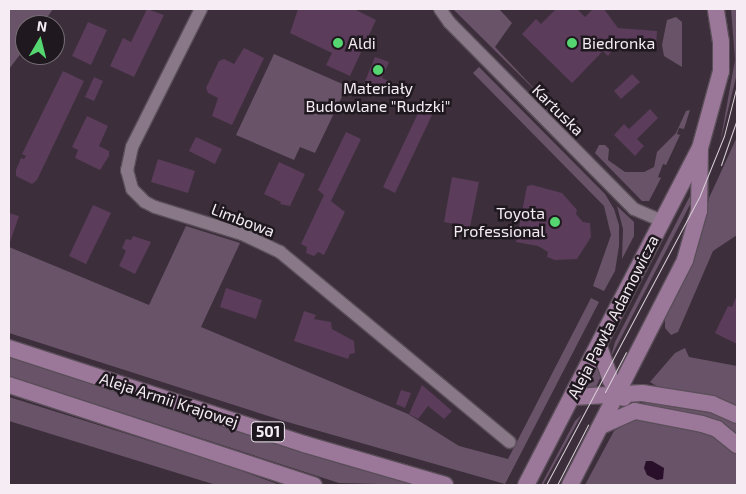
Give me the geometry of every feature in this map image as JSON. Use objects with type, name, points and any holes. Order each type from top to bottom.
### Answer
[{"type":"main road","name":"Aleja Pawła Adamowicza","points":[[570,485],[677,279],[695,230],[700,148],[721,70],[716,9]]},
{"type":"main road","name":"Aleja Pawła Adamowicza","points":[[526,485],[700,148]]},
{"type":"main road","points":[[599,346],[607,372],[618,392],[635,411]]},
{"type":"main road","name":"Aleja Armii Krajowej","points":[[9,348],[304,444],[445,485]]},
{"type":"main road","points":[[632,365],[642,393]]},
{"type":"main road","name":"501","points":[[9,386],[314,485]]},
{"type":"main road","points":[[572,396],[618,392],[642,393],[712,404],[737,414]]},
{"type":"main road","points":[[601,426],[635,411],[702,424],[717,429],[737,444]]},
{"type":"street","name":"Limbowa","points":[[201,9],[130,153],[127,170],[132,189],[145,202],[155,207],[242,234],[280,252],[510,442]]},
{"type":"street","name":"Kartuska","points":[[440,9],[449,22],[634,209],[662,221]]},
{"type":"shaded area","points":[[9,9],[53,9],[49,15],[15,15],[15,61],[9,69]]},
{"type":"shaded area","points":[[453,9],[499,9],[512,23],[495,47],[545,100]]},
{"type":"shaded area","points":[[731,9],[737,9],[737,73],[720,143],[735,60]]},
{"type":"shaded area","points":[[676,17],[682,22],[682,67],[664,56],[662,45],[667,20]]},
{"type":"shaded area","points":[[274,54],[347,86],[315,153],[300,147],[294,160],[236,135]]},
{"type":"shaded area","points":[[479,67],[605,194],[614,209],[619,225],[619,246],[615,271],[604,291],[593,286],[611,235],[604,206],[473,73]]},
{"type":"shaded area","points":[[690,110],[684,129],[679,128],[677,134],[680,135],[666,165],[663,164],[658,177],[661,178],[649,201],[642,201],[595,153],[599,145],[605,145],[609,149],[608,160],[625,172],[644,172],[654,167],[657,152],[676,133],[686,111]]},
{"type":"shaded area","points":[[737,137],[737,235],[713,251],[678,332],[671,335],[665,328],[665,316],[689,268],[701,237],[709,198]]},
{"type":"shaded area","points":[[691,194],[695,195],[610,359],[615,342]]},
{"type":"shaded area","points":[[617,206],[634,222],[634,236],[622,259],[623,229]]},
{"type":"shaded area","points":[[186,226],[240,243],[201,327],[408,414],[459,446],[508,459],[591,298],[599,302],[505,484],[284,421],[9,333],[9,247],[149,305]]},
{"type":"shaded area","points":[[685,348],[689,357],[737,366],[737,407],[660,388],[650,382],[675,353]]},
{"type":"shaded area","points":[[9,356],[340,464],[418,485],[339,483],[9,376]]},
{"type":"shaded area","points":[[599,360],[602,374],[595,389],[583,393]]},
{"type":"shaded area","points":[[9,397],[223,464],[280,485],[216,485],[9,421]]},
{"type":"shaded area","points":[[644,402],[722,415],[737,423],[737,433],[720,423],[647,407]]},
{"type":"shaded area","points":[[582,414],[543,485],[541,485],[575,421]]},
{"type":"shaded area","points":[[633,419],[684,426],[711,435],[736,454],[737,485],[585,485],[614,431]]},
{"type":"shaded area","points":[[646,461],[652,461],[664,468],[663,479],[657,480],[647,475],[644,468]]},
{"type":"building","points":[[147,9],[164,15],[134,77],[110,66],[123,38],[131,42]]},
{"type":"building","name":"Aldi","points":[[298,9],[354,9],[376,20],[350,76],[326,65],[332,53],[290,33]]},
{"type":"building","name":"Biedronka","points":[[556,9],[577,9],[585,17],[593,9],[604,9],[618,28],[657,31],[656,49],[616,45],[608,56],[603,51],[572,83],[522,34],[536,19],[541,24]]},
{"type":"building","points":[[88,22],[107,30],[91,65],[72,56]]},
{"type":"building","points":[[244,48],[264,58],[232,125],[212,116],[218,98],[208,93],[206,88],[219,61],[224,59],[234,64]]},
{"type":"building","name":"Materiały Budowlane \"Rudzki\"","points":[[375,57],[389,62],[382,78],[389,81],[383,94],[363,86]]},
{"type":"building","points":[[63,71],[84,81],[37,180],[32,184],[16,176],[16,170],[21,158],[24,159],[26,156],[22,154]]},
{"type":"building","points":[[632,74],[640,82],[621,99],[614,91]]},
{"type":"building","points":[[94,77],[103,81],[94,101],[85,97]]},
{"type":"building","points":[[421,107],[433,113],[395,193],[383,187]]},
{"type":"building","points":[[650,109],[658,118],[637,139],[644,146],[635,156],[614,135],[624,124],[629,129]]},
{"type":"building","points":[[87,116],[108,126],[99,146],[109,151],[109,156],[100,170],[75,158],[78,150],[72,147]]},
{"type":"building","points":[[346,132],[361,139],[331,201],[345,212],[324,255],[318,252],[314,256],[306,253],[307,247],[301,244],[324,195],[318,190]]},
{"type":"building","points":[[196,137],[222,149],[215,164],[189,151]]},
{"type":"building","points":[[158,159],[195,171],[188,193],[151,182]]},
{"type":"building","points":[[279,162],[305,174],[290,206],[280,204],[281,202],[264,194]]},
{"type":"building","points":[[452,177],[479,182],[470,227],[444,222]]},
{"type":"building","name":"Toyota Professional","points":[[532,185],[562,193],[577,210],[576,214],[583,222],[590,223],[591,237],[577,259],[555,260],[547,257],[548,252],[538,246],[516,242],[527,186]]},
{"type":"building","points":[[93,205],[111,213],[86,264],[69,256]]},
{"type":"building","points":[[9,213],[19,216],[9,245]]},
{"type":"building","points":[[133,236],[151,242],[135,274],[119,266],[126,251],[122,248],[126,239],[131,240]]},
{"type":"building","points":[[226,288],[262,300],[256,319],[220,307]]},
{"type":"building","points":[[737,295],[737,344],[715,333],[728,306],[732,307]]},
{"type":"building","points":[[304,311],[316,315],[314,319],[331,322],[332,329],[354,341],[355,353],[350,354],[348,359],[294,341]]},
{"type":"building","points":[[422,385],[452,411],[444,419],[428,406],[418,419],[409,414]]},
{"type":"building","points":[[401,390],[411,393],[405,408],[396,404]]},
{"type":"tram line","points":[[546,485],[700,195],[724,136],[737,85]]},
{"type":"tram line","points":[[721,165],[737,119]]},
{"type":"tram line","points":[[605,392],[626,352]]},
{"type":"tram line","points":[[557,485],[588,425]]},
{"type":"place","name":"Aldi","points":[[338,43]]},
{"type":"place","name":"Biedronka","points":[[572,43]]},
{"type":"place","name":"Materiały Budowlane \"Rudzki\"","points":[[378,70]]},
{"type":"place","name":"Toyota Professional","points":[[555,222]]}]
